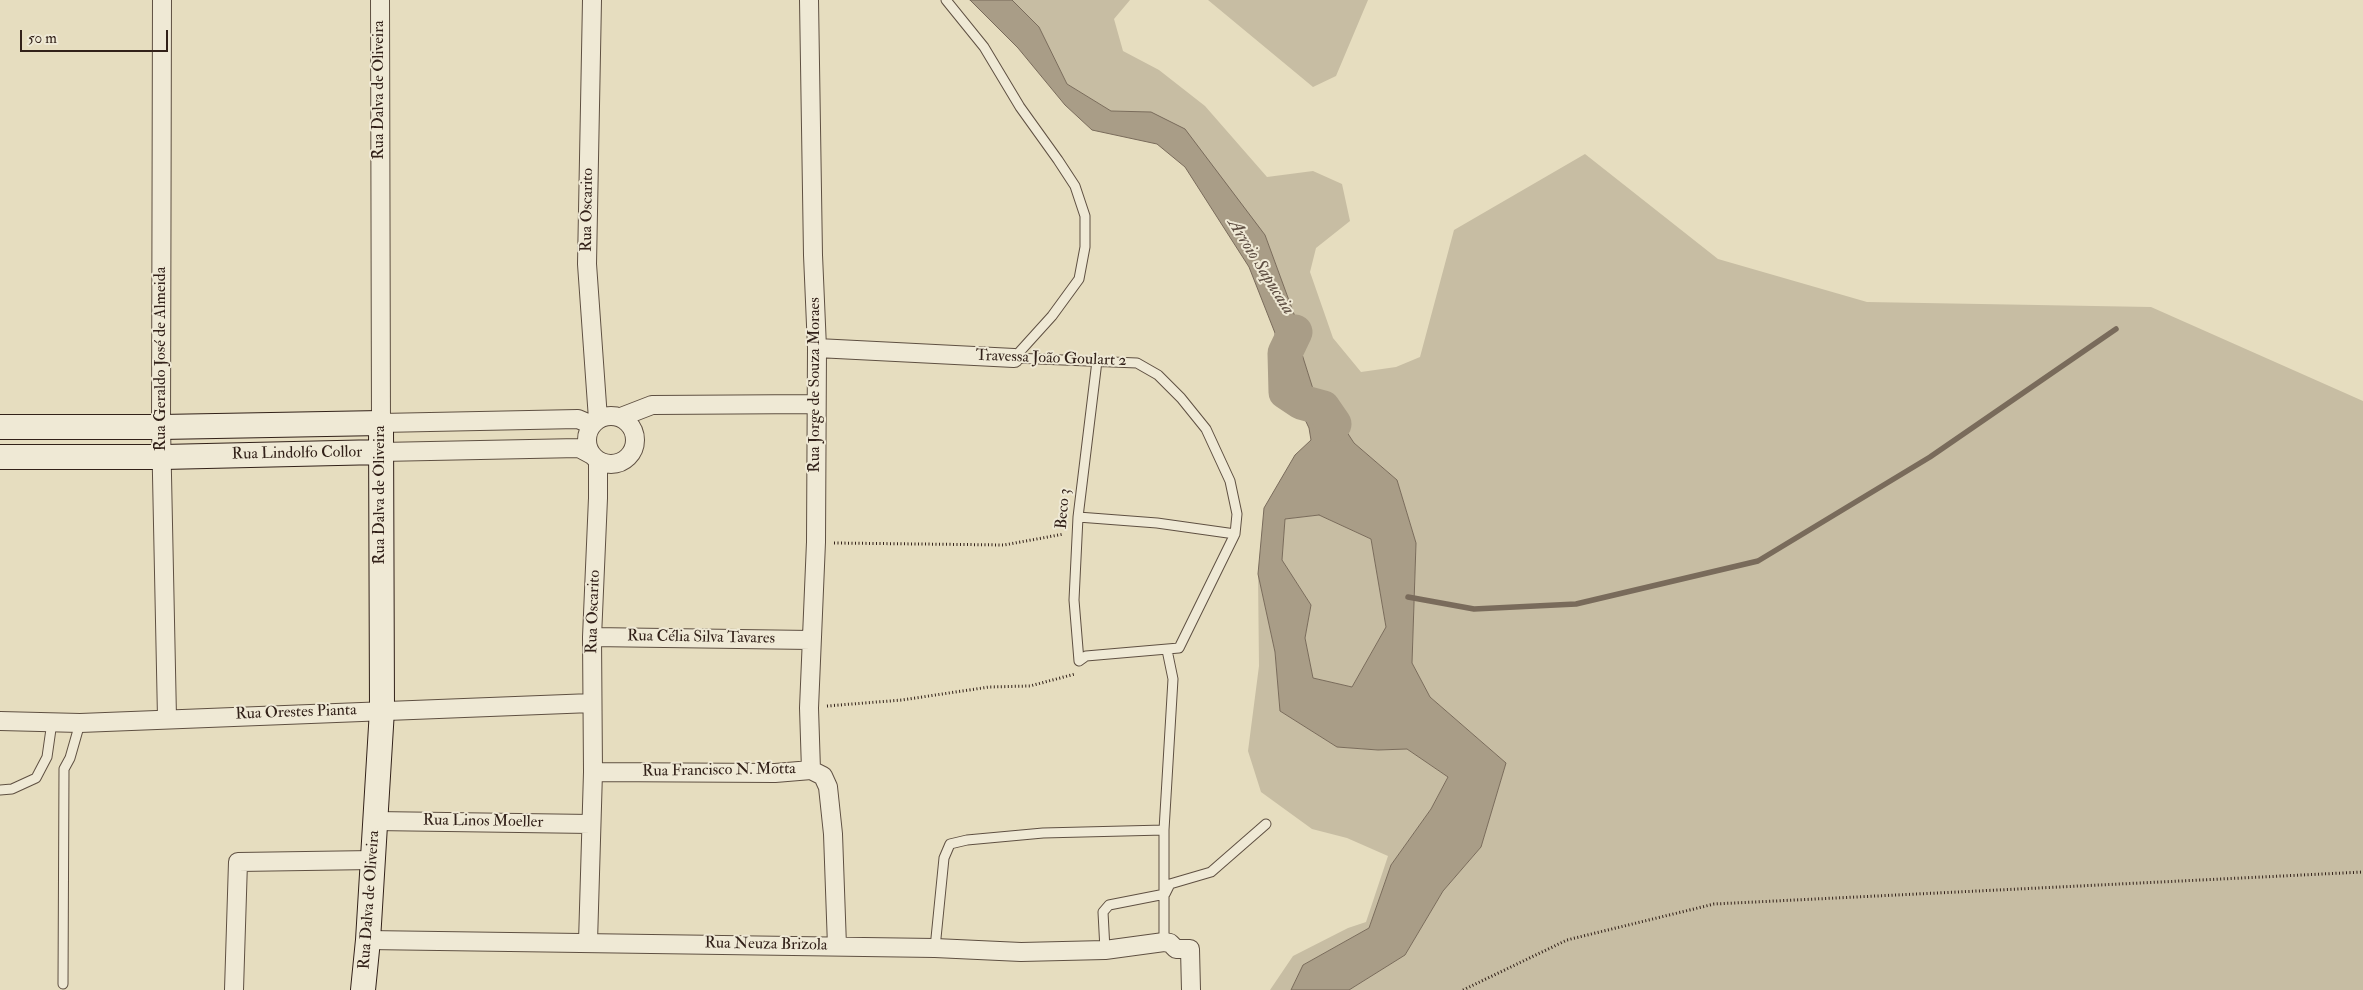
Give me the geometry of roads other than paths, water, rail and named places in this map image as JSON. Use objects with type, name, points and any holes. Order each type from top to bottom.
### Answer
[{"type":"street","name":"Rua Geraldo José de Almeida","points":[[162,0],[162,427],[167,718]]},
{"type":"street","name":"Rua Dalva de Oliveira","points":[[363,990],[368,940],[382,710],[380,0]]},
{"type":"street","name":"Rua Oscarito","points":[[592,0],[587,264],[595,422]]},
{"type":"street","name":"Rua Jorge de Souza Moraes","points":[[810,0],[813,255],[818,348],[816,542],[811,640],[811,770]]},
{"type":"street","name":"Travessa João Goulart 2","points":[[818,348],[1014,358]]},
{"type":"street","points":[[621,417],[652,406],[816,404]]},
{"type":"street","points":[[613,415],[621,417],[633,428],[636,436],[633,452],[621,463],[613,465],[595,458],[587,440],[595,422],[613,415]]},
{"type":"street","name":"Rua Lindolfo Collor","points":[[0,426],[162,427],[578,419],[595,422]]},
{"type":"street","name":"Rua Lindolfo Collor","points":[[0,457],[163,457],[579,448],[595,458]]},
{"type":"street","name":"Rua Oscarito","points":[[588,942],[593,772],[592,637],[598,498],[595,458]]},
{"type":"street","name":"Rua Célia Silva Tavares","points":[[592,637],[811,640]]},
{"type":"street","name":"Rua Orestes Pianta","points":[[0,721],[80,722],[592,703]]},
{"type":"street","name":"Rua Francisco N. Motta","points":[[593,772],[775,773],[811,770],[823,776],[828,787],[833,834],[837,946]]},
{"type":"street","name":"Rua Linos Moeller","points":[[375,821],[591,824]]},
{"type":"street","points":[[234,990],[238,862],[373,860]]},
{"type":"street","name":"Rua Neuza Brizola","points":[[368,940],[837,946],[1021,952],[1105,950],[1164,942]]},
{"type":"street","points":[[1164,942],[1170,943],[1176,949],[1190,949],[1191,990]]},
{"type":"lane","points":[[946,0],[984,47],[1020,106],[1075,186],[1085,216],[1085,247],[1079,279],[1052,316],[1014,358]]},
{"type":"lane","name":"Travessa João Goulart 2","points":[[1014,358],[1137,363],[1158,375],[1181,398],[1206,429],[1230,482],[1237,514],[1235,534]]},
{"type":"lane","name":"Beco 3","points":[[1097,361],[1077,532],[1074,600],[1079,661],[1086,656],[1167,650]]},
{"type":"lane","points":[[1078,517],[1157,523],[1235,534],[1178,648],[1167,650],[1173,679],[1164,830],[1164,942]]},
{"type":"lane","points":[[0,790],[12,789],[36,778],[47,757],[52,722]]},
{"type":"lane","points":[[63,984],[64,769],[70,758],[80,722]]},
{"type":"lane","points":[[1165,894],[1170,884],[1211,872],[1266,824]]},
{"type":"lane","points":[[934,948],[944,858],[950,844],[967,840],[1043,833],[1164,830]]},
{"type":"lane","points":[[1105,950],[1103,912],[1109,905],[1165,894]]},
{"type":"water","points":[[970,0],[1012,0],[1039,27],[1067,84],[1111,111],[1151,112],[1185,129],[1265,235],[1298,325],[1301,351],[1313,389],[1335,414],[1354,443],[1397,480],[1416,543],[1412,663],[1430,697],[1506,763],[1481,847],[1443,891],[1405,955],[1349,990],[1291,990],[1303,965],[1369,928],[1391,865],[1431,809],[1448,777],[1407,749],[1378,750],[1337,747],[1280,711],[1275,652],[1258,574],[1264,508],[1295,455],[1311,440],[1309,428],[1277,360],[1275,333],[1249,267],[1185,167],[1157,144],[1092,130],[1065,105],[1018,48]],"holes":[[[1319,515],[1371,539],[1386,627],[1352,687],[1313,678],[1305,638],[1311,605],[1282,560],[1285,519]]]},
{"type":"waterway","points":[[1408,597],[1474,609],[1576,604],[1758,561],[1930,457],[2116,329]]},
{"type":"waterway","name":"Arroio Sapucaia","points":[[1295,332],[1285,353],[1286,392],[1301,402],[1323,408],[1334,424]]}]
